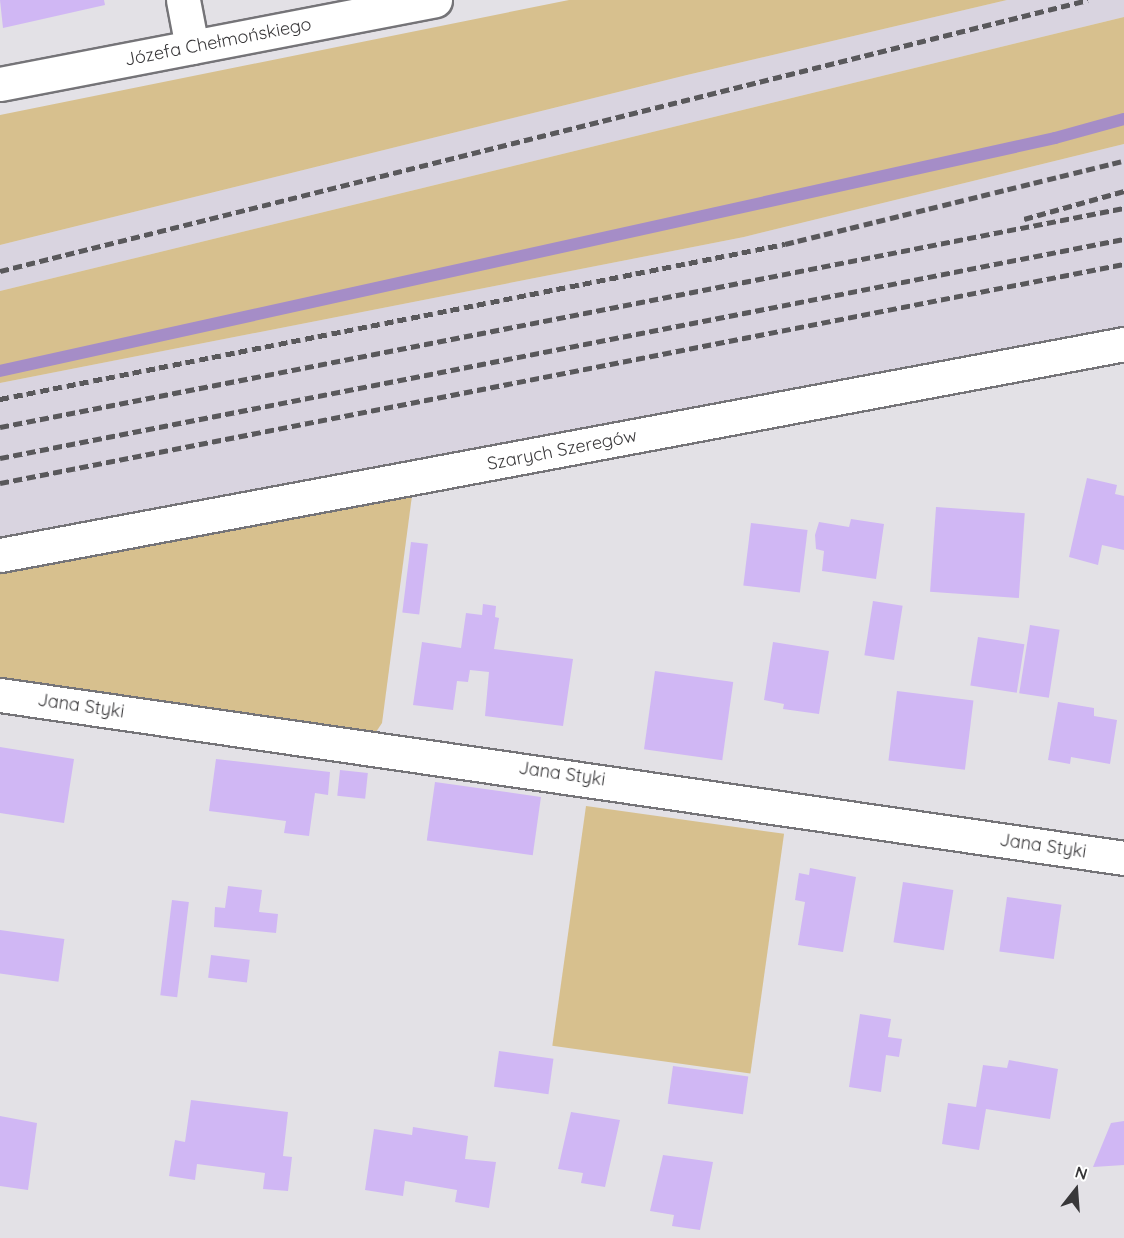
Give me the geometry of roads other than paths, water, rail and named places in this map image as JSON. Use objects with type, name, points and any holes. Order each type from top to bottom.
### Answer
[{"type":"street","points":[[183,0],[192,47]]},
{"type":"street","name":"Józefa Chełmońskiego","points":[[0,84],[435,0]]},
{"type":"street","name":"Szarych Szeregów","points":[[0,555],[1124,344]]},
{"type":"street","name":"Jana Styki","points":[[0,695],[1124,858]]},
{"type":"waterway","points":[[0,371],[1055,138],[1124,119]]},
{"type":"railway","points":[[0,271],[1088,0]]},
{"type":"railway","points":[[0,399],[785,244],[1124,161]]},
{"type":"railway","points":[[1024,219],[1124,191]]},
{"type":"railway","points":[[0,427],[1124,208]]},
{"type":"railway","points":[[0,458],[1124,239]]},
{"type":"railway","points":[[0,483],[1124,264]]}]
